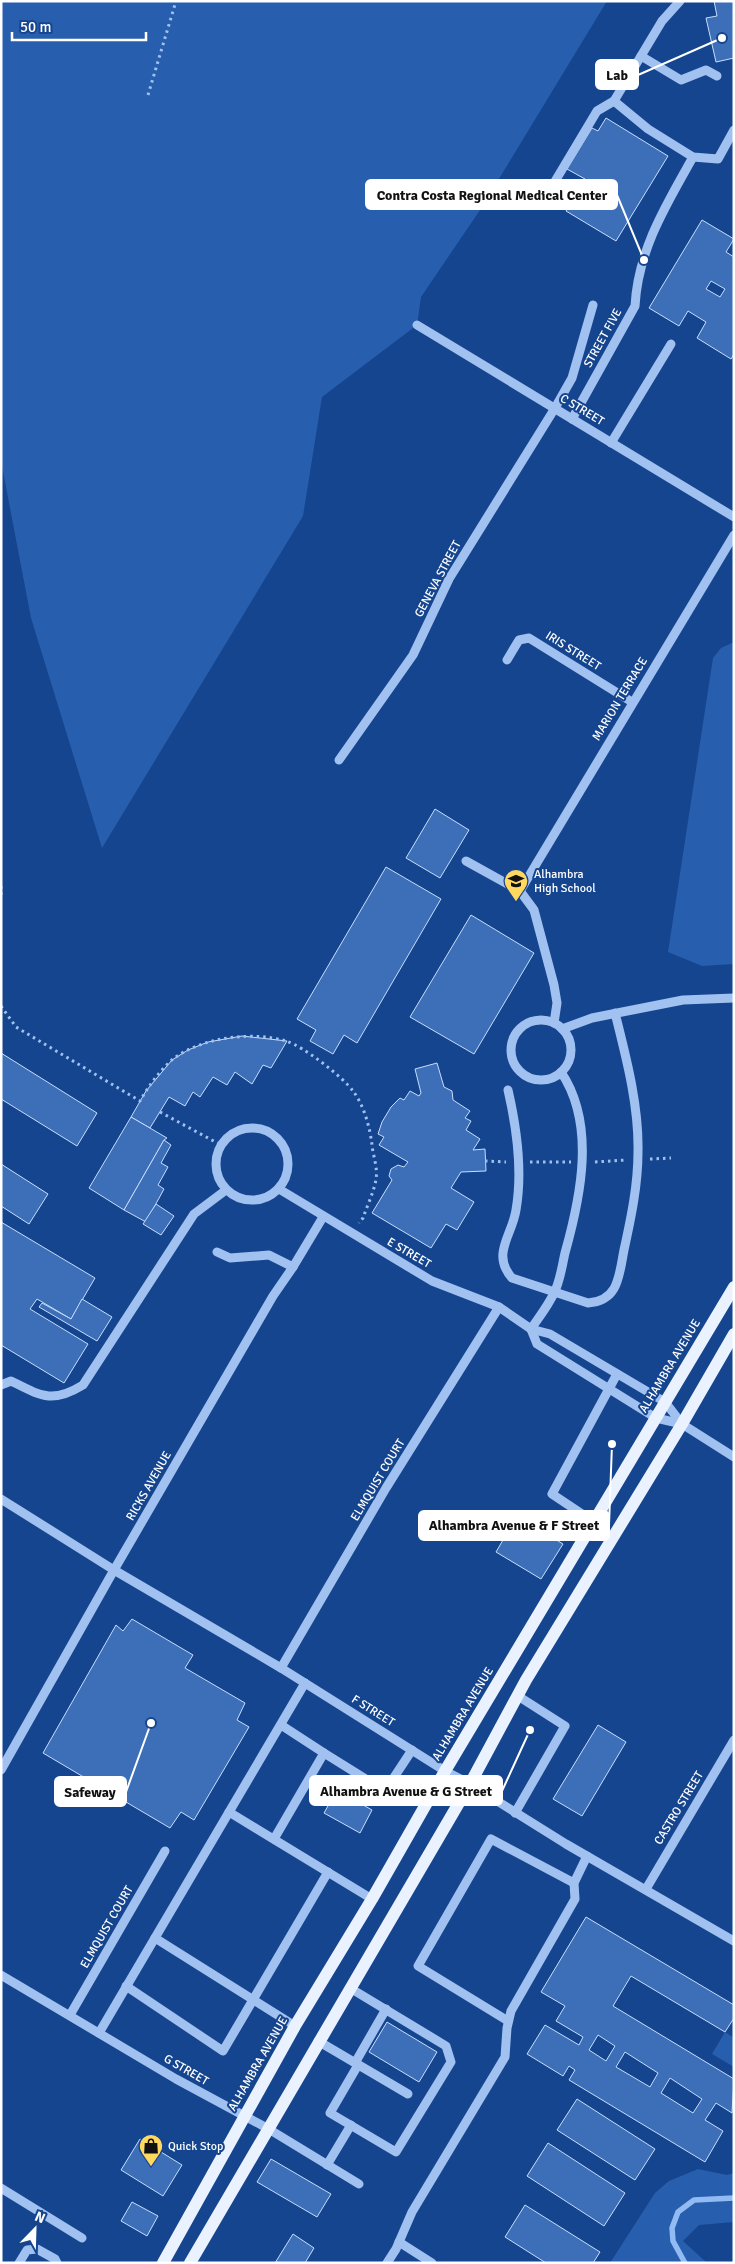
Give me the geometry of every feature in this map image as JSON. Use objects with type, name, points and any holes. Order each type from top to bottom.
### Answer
[{"type":"main road","name":"ALHAMBRA AVENUE","points":[[163,2263],[295,2026],[734,1287]]},
{"type":"main road","points":[[190,2263],[267,2128],[470,1784],[518,1696],[734,1334]]},
{"type":"street","points":[[551,188],[597,111],[614,101],[662,21],[680,1]]},
{"type":"street","points":[[641,56],[682,80],[706,70],[717,76]]},
{"type":"street","points":[[614,101],[648,128],[693,157],[718,160],[734,130]]},
{"type":"street","name":"STREET FIVE","points":[[572,419],[635,306],[636,285],[650,236],[693,157]]},
{"type":"street","name":"GENEVA STREET","points":[[339,760],[413,655],[450,579],[572,378],[593,306]]},
{"type":"street","name":"C STREET","points":[[418,325],[734,516]]},
{"type":"street","points":[[611,443],[671,344]]},
{"type":"street","name":"MARION TERRACE","points":[[520,891],[734,535]]},
{"type":"street","name":"IRIS STREET","points":[[507,660],[519,640],[529,638],[632,702]]},
{"type":"street","points":[[466,861],[520,891],[534,910],[557,1003],[554,1023]]},
{"type":"street","points":[[562,1029],[592,1018],[683,1000],[734,998]]},
{"type":"street","points":[[508,1090],[519,1152],[516,1210],[503,1251],[504,1269],[512,1278],[588,1303],[601,1302],[611,1294],[618,1281],[633,1208],[638,1151],[630,1083],[615,1013]]},
{"type":"street","points":[[545,1020],[554,1023],[562,1029],[568,1037],[571,1046],[567,1064],[561,1072],[543,1080],[533,1079],[524,1075],[512,1059],[513,1039],[518,1031],[525,1024],[545,1020]]},
{"type":"street","points":[[531,1329],[555,1292],[577,1210],[582,1127],[571,1087],[561,1072]]},
{"type":"street","points":[[253,1128],[272,1133],[280,1140],[289,1158],[286,1180],[279,1189],[271,1196],[254,1201],[236,1197],[226,1190],[216,1171],[216,1161],[221,1145],[231,1134],[253,1128]]},
{"type":"street","name":"E STREET","points":[[279,1189],[432,1281],[499,1307],[531,1329],[550,1334],[665,1402],[682,1424]]},
{"type":"street","points":[[1,1385],[11,1381],[50,1398],[67,1395],[83,1386],[194,1214],[226,1190]]},
{"type":"street","name":"RICKS AVENUE","points":[[1,1770],[114,1570],[273,1296],[294,1267],[323,1217]]},
{"type":"street","points":[[217,1252],[230,1258],[269,1255],[294,1267]]},
{"type":"street","name":"ELMQUIST COURT","points":[[281,1668],[386,1488],[499,1307]]},
{"type":"street","name":"E STREET","points":[[531,1329],[537,1344],[608,1389],[656,1418],[682,1424],[734,1457]]},
{"type":"street","points":[[594,1522],[552,1494],[617,1374]]},
{"type":"street","name":"F STREET","points":[[1,1499],[114,1570],[281,1668],[445,1771],[734,1941]]},
{"type":"street","points":[[98,2033],[305,1683]]},
{"type":"street","points":[[515,1813],[564,1726],[518,1696]]},
{"type":"street","points":[[281,1724],[386,1791],[412,1750]]},
{"type":"street","name":"CASTRO STREET","points":[[646,1889],[734,1740]]},
{"type":"street","points":[[274,1839],[324,1753]]},
{"type":"street","points":[[229,1812],[372,1899]]},
{"type":"street","points":[[508,2021],[418,1966],[492,1839],[574,1883]]},
{"type":"street","name":"ELMQUIST COURT","points":[[70,2015],[165,1852]]},
{"type":"street","points":[[387,2263],[399,2242],[412,2212],[505,2057],[508,2021],[511,2011],[575,1899],[574,1883],[587,1856]]},
{"type":"street","points":[[126,1986],[222,2051],[328,1872]]},
{"type":"street","points":[[155,1938],[252,2001],[295,2026]]},
{"type":"street","name":"G STREET","points":[[1,1975],[98,2033],[267,2128],[359,2184]]},
{"type":"street","points":[[350,1988],[386,2009],[446,2046],[450,2062],[396,2152],[330,2113],[386,2009]]},
{"type":"street","points":[[318,2041],[408,2094]]},
{"type":"street","points":[[327,2165],[351,2125]]},
{"type":"street","points":[[1,2188],[82,2238]]},
{"type":"street","points":[[399,2242],[432,2263]]},
{"type":"street","points":[[19,2263],[27,2250],[37,2249],[55,2259],[57,2263]]},
{"type":"path","points":[[148,95],[176,1]]},
{"type":"path","points":[[1,886],[1,895]]},
{"type":"path","points":[[1,1006],[16,1027],[140,1101],[172,1060],[188,1050],[208,1042],[242,1036],[287,1041],[311,1055],[328,1067],[352,1089],[370,1132],[377,1177],[363,1218],[351,1234]]},
{"type":"path","points":[[160,1112],[221,1145]]},
{"type":"shaded area","points":[[1,1],[607,1],[480,210],[421,297],[417,325],[322,397],[303,516],[102,848],[31,618],[1,461]]},
{"type":"shaded area","points":[[734,642],[734,964],[702,966],[668,952],[713,658],[721,648]]},
{"type":"shaded area","points":[[725,2032],[734,2038],[734,2067],[712,2054]]},
{"type":"shaded area","points":[[698,2169],[727,2175],[734,2173],[734,2222],[699,2225],[683,2241],[707,2263],[610,2263],[655,2193],[669,2181]]},
{"type":"building","points":[[714,1],[734,1],[734,58],[716,62],[706,18],[717,16]]},
{"type":"building","points":[[606,118],[668,156],[616,241],[566,211],[585,179],[567,169],[592,128],[598,131]]},
{"type":"building","points":[[702,220],[734,239],[726,252],[734,257],[734,354],[731,359],[697,338],[706,322],[688,311],[679,326],[649,308]],"holes":[[[711,281],[725,289],[720,297],[706,289]]]},
{"type":"building","points":[[435,809],[469,830],[440,878],[406,858]]},
{"type":"building","points":[[386,867],[441,899],[357,1043],[344,1035],[333,1054],[310,1041],[316,1030],[297,1019]]},
{"type":"building","points":[[471,915],[534,953],[474,1054],[410,1017]]},
{"type":"building","points":[[242,1036],[287,1041],[271,1068],[263,1065],[252,1084],[235,1072],[227,1085],[213,1077],[200,1097],[193,1092],[185,1106],[169,1097],[150,1128],[131,1117],[146,1091],[172,1060],[188,1050],[208,1042]]},
{"type":"building","points":[[1,1053],[97,1113],[77,1146],[1,1099]]},
{"type":"building","points":[[437,1063],[444,1087],[452,1091],[453,1100],[470,1111],[465,1118],[471,1121],[466,1130],[480,1139],[473,1150],[485,1149],[486,1171],[461,1172],[451,1188],[474,1202],[457,1230],[446,1224],[431,1248],[372,1213],[392,1180],[389,1176],[391,1169],[398,1165],[404,1167],[408,1162],[379,1145],[384,1137],[378,1134],[382,1122],[391,1107],[400,1098],[404,1100],[410,1091],[419,1096],[421,1093],[415,1069]]},
{"type":"building","points":[[131,1117],[167,1138],[164,1140],[124,1210],[89,1188]]},
{"type":"building","points":[[164,1140],[171,1145],[161,1163],[168,1167],[158,1185],[164,1189],[146,1222],[124,1210]]},
{"type":"building","points":[[1,1164],[48,1194],[29,1224],[1,1206]]},
{"type":"building","points":[[156,1204],[174,1216],[161,1235],[143,1224]]},
{"type":"building","points":[[1,1222],[95,1278],[71,1319],[37,1299],[30,1309],[88,1344],[64,1383],[1,1345]]},
{"type":"building","points":[[82,1299],[112,1317],[97,1341],[39,1307],[42,1303],[71,1319]]},
{"type":"building","points":[[517,1516],[563,1544],[541,1579],[496,1552]]},
{"type":"building","points":[[132,1619],[193,1655],[185,1668],[245,1703],[237,1720],[249,1727],[194,1820],[181,1812],[170,1828],[43,1753],[116,1625],[123,1631]]},
{"type":"building","points":[[598,1725],[626,1742],[582,1816],[553,1799]]},
{"type":"building","points":[[337,1790],[372,1810],[360,1833],[324,1813]]},
{"type":"building","points":[[586,1917],[734,2005],[734,2018],[725,2032],[631,1976],[613,2006],[734,2079],[732,2113],[716,2103],[705,2120],[723,2131],[705,2162],[569,2080],[575,2070],[569,2066],[563,2076],[527,2054],[545,2025],[579,2045],[583,2037],[556,2021],[565,2006],[541,1992]],"holes":[[[598,2035],[615,2046],[606,2061],[589,2050]],[[625,2052],[658,2073],[650,2087],[616,2067]],[[670,2078],[702,2099],[693,2113],[661,2093]]]},
{"type":"building","points":[[387,2022],[437,2052],[419,2082],[369,2052]]},
{"type":"building","points":[[577,2099],[655,2149],[635,2180],[557,2130]]},
{"type":"building","name":"Quick Stop","points":[[140,2139],[182,2165],[163,2196],[121,2170]]},
{"type":"building","points":[[548,2143],[625,2193],[604,2226],[527,2176]]},
{"type":"building","points":[[271,2159],[331,2194],[317,2217],[257,2182]]},
{"type":"building","points":[[132,2202],[158,2216],[147,2236],[121,2221]]},
{"type":"building","points":[[525,2205],[600,2252],[593,2263],[546,2263],[505,2237]]},
{"type":"building","points":[[293,2234],[314,2248],[305,2263],[275,2263]]},
{"type":"waterway","points":[[685,2263],[673,2241],[672,2228],[678,2212],[694,2200],[734,2198]]},
{"type":"place","name":"Lab","points":[[722,38]]},
{"type":"place","name":"Contra Costa Regional Medical Center","points":[[644,260]]},
{"type":"place","name":"Alhambra High School","points":[[516,902]]},
{"type":"place","name":"Alhambra Avenue & F Street","points":[[612,1444]]},
{"type":"place","name":"Safeway","points":[[151,1723]]},
{"type":"place","name":"Alhambra Avenue & G Street","points":[[530,1730]]},
{"type":"place","name":"Quick Stop","points":[[151,2167]]}]
